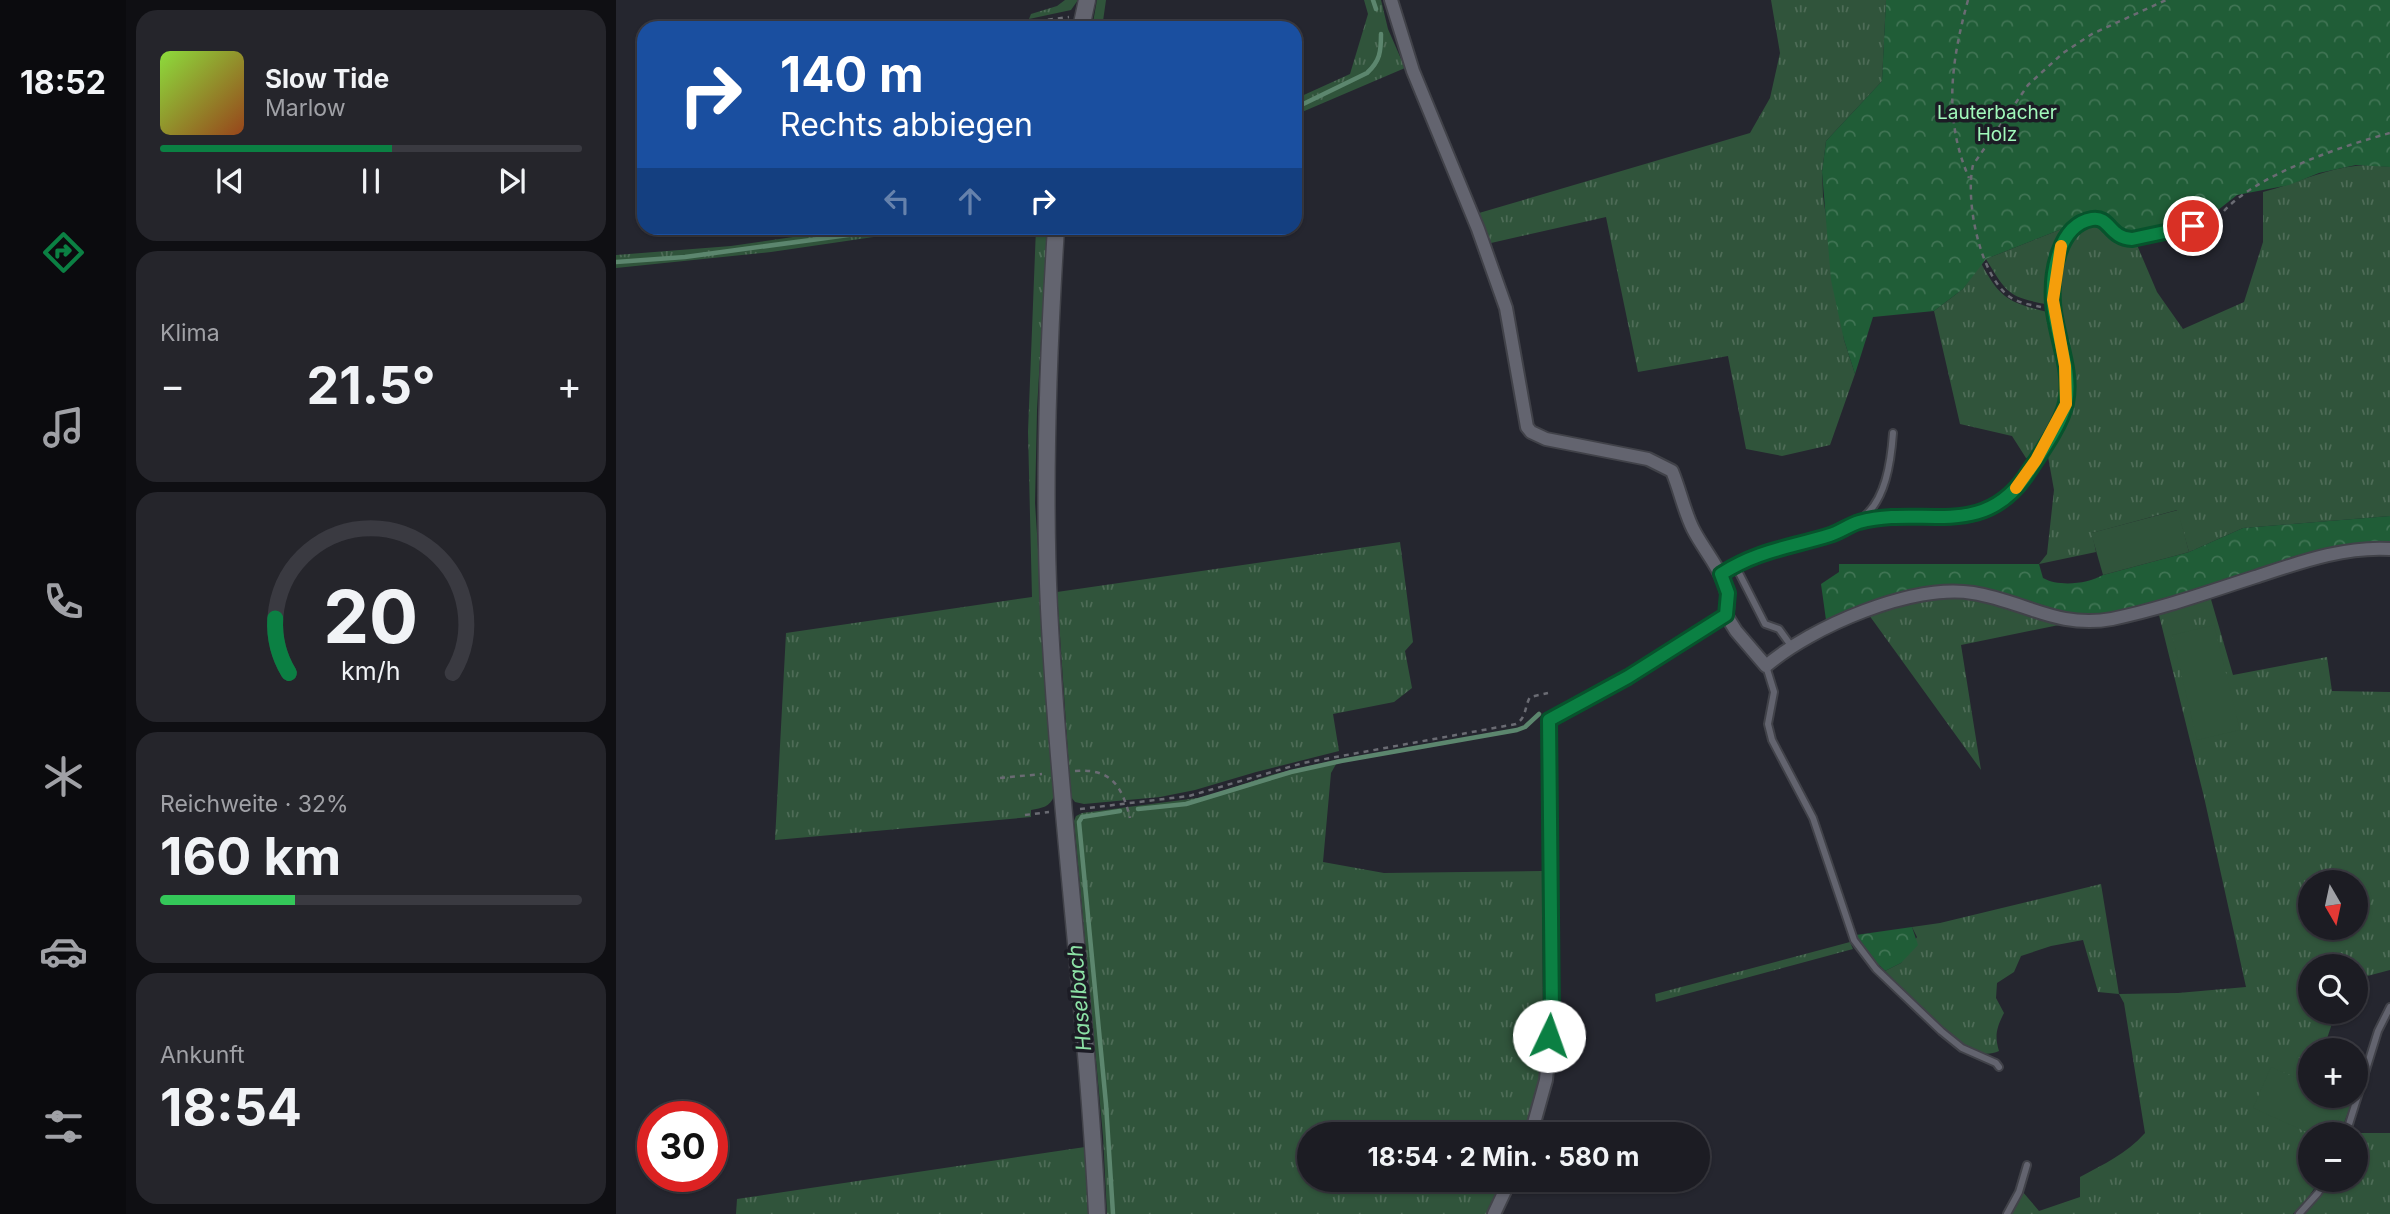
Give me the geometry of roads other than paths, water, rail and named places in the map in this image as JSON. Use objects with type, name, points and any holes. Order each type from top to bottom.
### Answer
[{"type":"street","points":[[1391,0],[1413,71],[1478,229],[1506,308],[1527,427],[1537,436],[1546,439],[1648,459],[1668,467],[1672,471],[1692,527],[1721,574],[1728,593],[1726,615],[1735,631],[1766,666],[1792,647],[1859,613],[1918,596],[1972,592],[2066,621],[2090,622],[2154,609],[2295,564],[2357,550],[2390,549]]},
{"type":"street","points":[[1721,574],[1735,565],[1772,550],[1834,534],[1857,522],[1912,516],[1961,517],[1985,512],[2001,503],[2014,492],[2036,460],[2066,404],[2065,366],[2053,300],[2059,250],[2070,230],[2078,223],[2096,218],[2102,220],[2113,233],[2123,239],[2132,239],[2215,221]]},
{"type":"street","points":[[1056,235],[1046,428],[1049,607],[1062,811],[1093,1126],[1097,1214]]},
{"type":"street","points":[[1534,1122],[1546,1080],[1552,1014],[1549,720],[1628,677],[1726,615]]},
{"type":"street","points":[[1494,1214],[1504,1192]]},
{"type":"lane","points":[[1857,522],[1871,512],[1877,501],[1891,455],[1893,433]]},
{"type":"lane","points":[[1735,565],[1765,624],[1779,629],[1792,647]]},
{"type":"lane","points":[[1766,666],[1774,692],[1768,724],[1772,740],[1813,818],[1854,940],[1877,969],[1941,1031],[1962,1048],[1996,1063],[1999,1067]]},
{"type":"lane","points":[[2350,1122],[2378,1031],[2390,1007]]},
{"type":"lane","points":[[2007,1214],[2019,1192],[2026,1165]]},
{"type":"lane","points":[[2299,1214],[2319,1192]]},
{"type":"waterway","points":[[1373,0],[1376,9]]},
{"type":"waterway","points":[[1302,105],[1367,73],[1379,56],[1381,34]]},
{"type":"waterway","points":[[616,262],[685,257],[848,235]]},
{"type":"waterway","name":"Haselbach","points":[[1138,809],[1186,804],[1291,772],[1341,761],[1517,730],[1525,727],[1539,714]]},
{"type":"waterway","name":"Haselbach","points":[[1113,1214],[1106,1104],[1079,822],[1082,817],[1120,811]]},
{"type":"park label","name":"Lauterbacher Holz","points":[[1997,123]]}]
